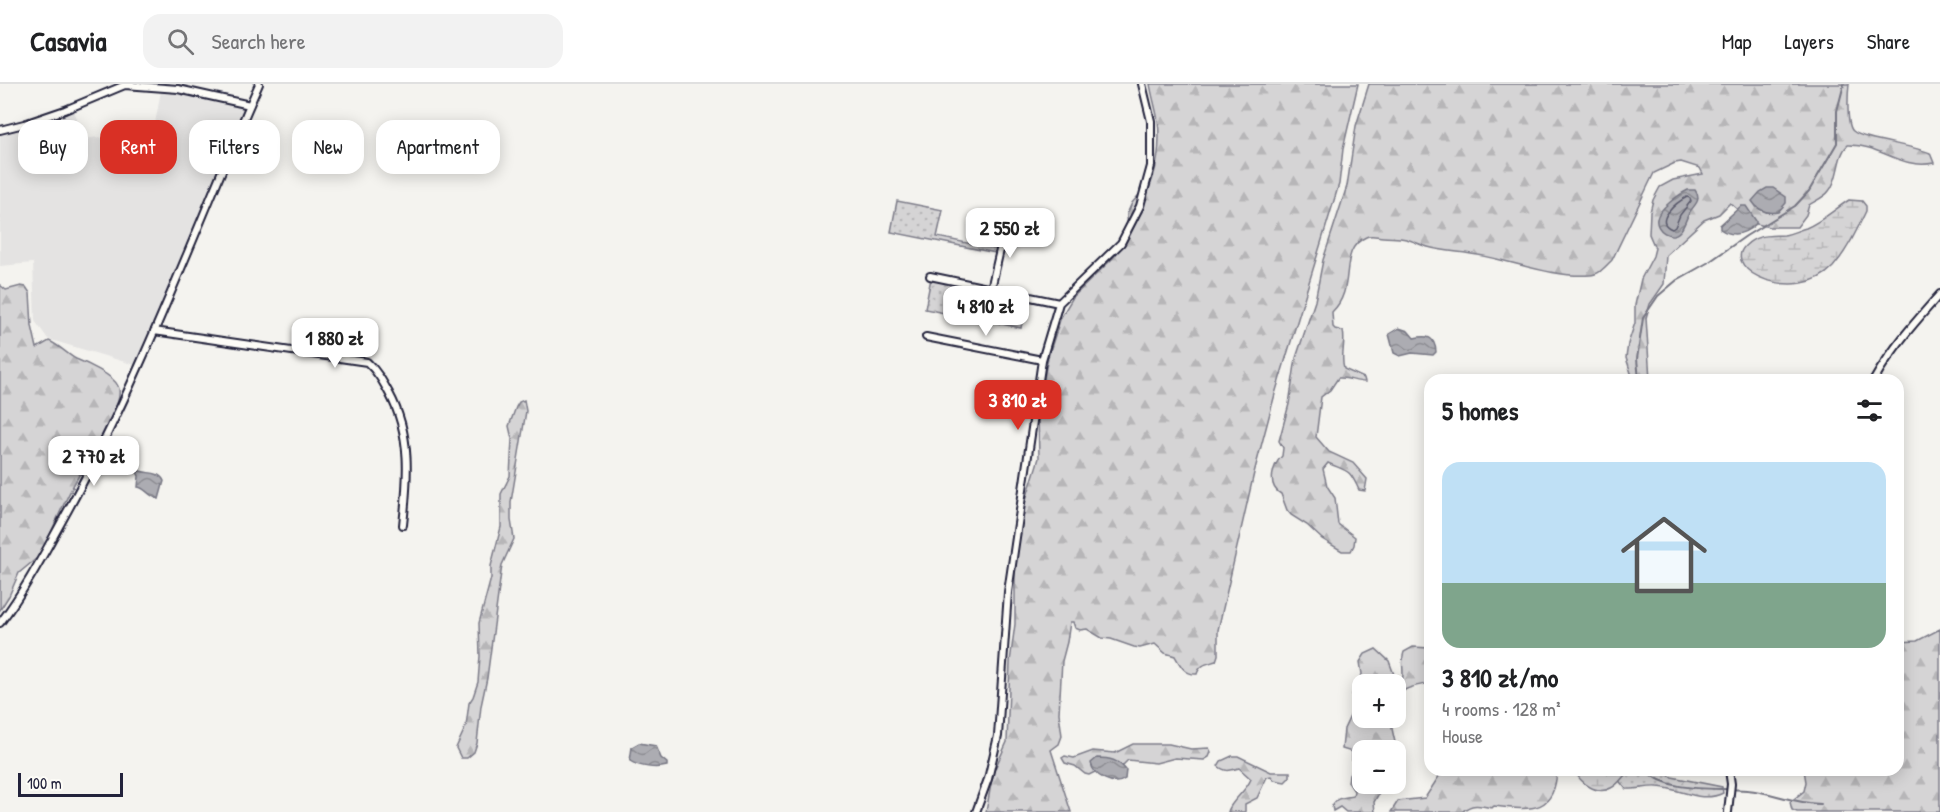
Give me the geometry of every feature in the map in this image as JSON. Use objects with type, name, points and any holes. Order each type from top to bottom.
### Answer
[{"type":"street","points":[[0,623],[26,583],[90,470],[116,418],[259,84]]},
{"type":"street","points":[[976,812],[988,779],[998,736],[1008,592],[1042,360],[1059,303],[1121,243],[1140,206],[1151,166],[1151,121],[1142,84]]},
{"type":"street","points":[[0,130],[64,110],[125,85],[178,89],[249,105]]},
{"type":"street","points":[[991,289],[1006,224]]},
{"type":"street","points":[[930,276],[1059,303]]},
{"type":"street","points":[[1877,374],[1913,324],[1940,294]]},
{"type":"street","points":[[154,331],[368,363],[384,384],[403,426],[407,459],[403,525]]},
{"type":"street","points":[[926,337],[1042,360]]},
{"type":"street","points":[[1728,812],[1730,776]]},
{"type":"shaded area","points":[[161,91],[245,107],[239,120],[189,120],[189,174],[216,174],[135,365],[48,339],[35,321],[33,263],[0,266],[0,134],[18,130],[18,174],[88,174],[88,138],[100,137],[100,174],[177,174],[177,120],[156,120]]},
{"type":"shaded area","points":[[74,109],[77,120],[49,120]]},
{"type":"green space","points":[[1150,84],[1358,84],[1343,149],[1339,184],[1275,394],[1254,473],[1218,630],[1216,661],[1204,665],[1197,674],[1189,673],[1183,669],[1175,656],[1165,653],[1155,644],[1140,648],[1134,647],[1102,638],[1087,629],[1080,630],[1075,628],[1073,622],[1070,622],[1062,661],[1059,713],[1062,736],[1059,744],[1051,750],[1071,812],[986,812],[993,773],[1007,742],[1019,522],[1039,458],[1038,411],[1048,357],[1061,317],[1073,297],[1113,258],[1128,237],[1127,214],[1132,203],[1138,196],[1146,195],[1150,187],[1159,140],[1158,121]]},
{"type":"green space","points":[[1369,84],[1849,84],[1848,116],[1853,131],[1867,137],[1930,153],[1934,163],[1911,163],[1870,148],[1848,145],[1829,191],[1809,205],[1806,215],[1797,227],[1769,227],[1753,223],[1730,203],[1719,214],[1704,220],[1666,255],[1664,284],[1650,304],[1646,318],[1650,374],[1631,374],[1626,358],[1635,323],[1635,305],[1641,279],[1655,248],[1649,234],[1650,212],[1660,187],[1673,180],[1703,174],[1700,168],[1681,162],[1654,173],[1612,260],[1593,275],[1548,272],[1478,255],[1425,246],[1403,238],[1366,237],[1357,243],[1352,251],[1344,292],[1332,312],[1333,327],[1343,331],[1344,369],[1364,378],[1365,382],[1338,378],[1330,390],[1321,397],[1316,437],[1329,452],[1353,463],[1367,479],[1365,491],[1359,490],[1350,474],[1344,470],[1328,463],[1323,469],[1327,486],[1335,498],[1338,524],[1355,537],[1351,551],[1342,551],[1291,515],[1281,494],[1274,486],[1272,476],[1282,456],[1283,448],[1279,441],[1289,404],[1296,358],[1315,301],[1323,260],[1347,186],[1356,126]]},
{"type":"green space","points":[[1849,200],[1862,201],[1866,206],[1866,211],[1838,261],[1818,278],[1801,283],[1783,284],[1753,274],[1744,265],[1740,256],[1750,242],[1806,228]]},
{"type":"green space","points":[[897,201],[943,210],[937,237],[997,249],[996,253],[891,232]]},
{"type":"green space","points":[[931,278],[960,284],[954,315],[925,309]]},
{"type":"green space","points":[[0,285],[6,290],[26,287],[30,293],[32,326],[37,348],[49,341],[53,343],[111,378],[118,386],[119,394],[112,418],[69,494],[44,548],[37,558],[19,573],[0,610]]},
{"type":"green space","points":[[994,291],[1026,298],[1021,328],[988,321]]},
{"type":"green space","points":[[524,400],[526,411],[511,502],[514,539],[502,565],[477,743],[474,752],[467,758],[461,758],[456,748],[466,726],[469,703],[478,682],[479,623],[501,527],[501,494],[510,476],[512,439],[509,426],[516,407]]},
{"type":"green space","points":[[1940,629],[1940,812],[1797,812],[1792,810],[1790,802],[1804,791],[1805,776],[1904,776],[1904,642],[1917,641]]},
{"type":"green space","points":[[1413,647],[1424,648],[1424,684],[1406,690],[1406,674],[1403,674],[1404,652]]},
{"type":"green space","points":[[1376,649],[1389,661],[1394,674],[1362,674],[1360,662],[1365,654]]},
{"type":"green space","points":[[1352,712],[1352,728],[1392,728],[1394,740],[1352,740],[1352,752],[1342,749],[1344,729]]},
{"type":"green space","points":[[1133,744],[1169,744],[1191,749],[1209,748],[1211,752],[1204,760],[1175,758],[1156,763],[1128,760],[1118,770],[1099,770],[1089,775],[1065,763],[1062,758],[1065,756],[1074,758],[1093,751],[1115,753]]},
{"type":"green space","points":[[1238,756],[1271,772],[1290,772],[1290,777],[1285,782],[1274,780],[1271,776],[1267,777],[1257,798],[1245,804],[1245,812],[1228,812],[1251,779],[1239,768],[1227,770],[1218,766],[1221,761]]},
{"type":"green space","points":[[1352,771],[1352,788],[1348,782]]},
{"type":"green space","points":[[1439,776],[1556,776],[1552,794],[1547,801],[1531,808],[1476,806],[1469,807],[1462,812],[1391,812],[1398,801],[1425,798]]},
{"type":"green space","points":[[1578,776],[1624,776],[1613,787],[1605,790],[1594,789]]},
{"type":"green space","points":[[1618,776],[1670,776],[1722,787],[1723,793],[1707,797],[1658,787],[1626,789]]},
{"type":"green space","points":[[1353,794],[1379,794],[1374,802],[1375,812],[1346,812],[1340,807],[1333,811],[1332,806],[1336,800]]},
{"type":"water","points":[[1767,188],[1773,188],[1786,197],[1786,203],[1778,212],[1763,211],[1752,201]]},
{"type":"water","points":[[1688,190],[1695,190],[1698,198],[1683,227],[1676,234],[1664,233],[1658,227],[1658,215],[1670,202]]},
{"type":"water","points":[[1741,206],[1746,206],[1756,224],[1739,234],[1720,229],[1720,225]]},
{"type":"water","points":[[1399,328],[1408,331],[1414,338],[1429,338],[1434,343],[1436,352],[1433,355],[1412,353],[1400,356],[1394,353],[1389,334]]},
{"type":"water","points":[[137,472],[157,474],[162,478],[164,481],[159,499],[138,487]]},
{"type":"water","points":[[639,743],[656,746],[667,766],[648,767],[630,761],[632,747]]},
{"type":"water","points":[[1097,758],[1110,759],[1120,764],[1126,770],[1125,779],[1115,782],[1100,776],[1091,763]]},
{"type":"waterway","points":[[1638,374],[1637,359],[1643,318],[1658,296],[1677,280],[1795,206],[1809,191],[1837,143],[1837,111],[1844,84]]},
{"type":"waterway","points":[[1652,776],[1680,786],[1757,791],[1802,802],[1821,804]]}]
